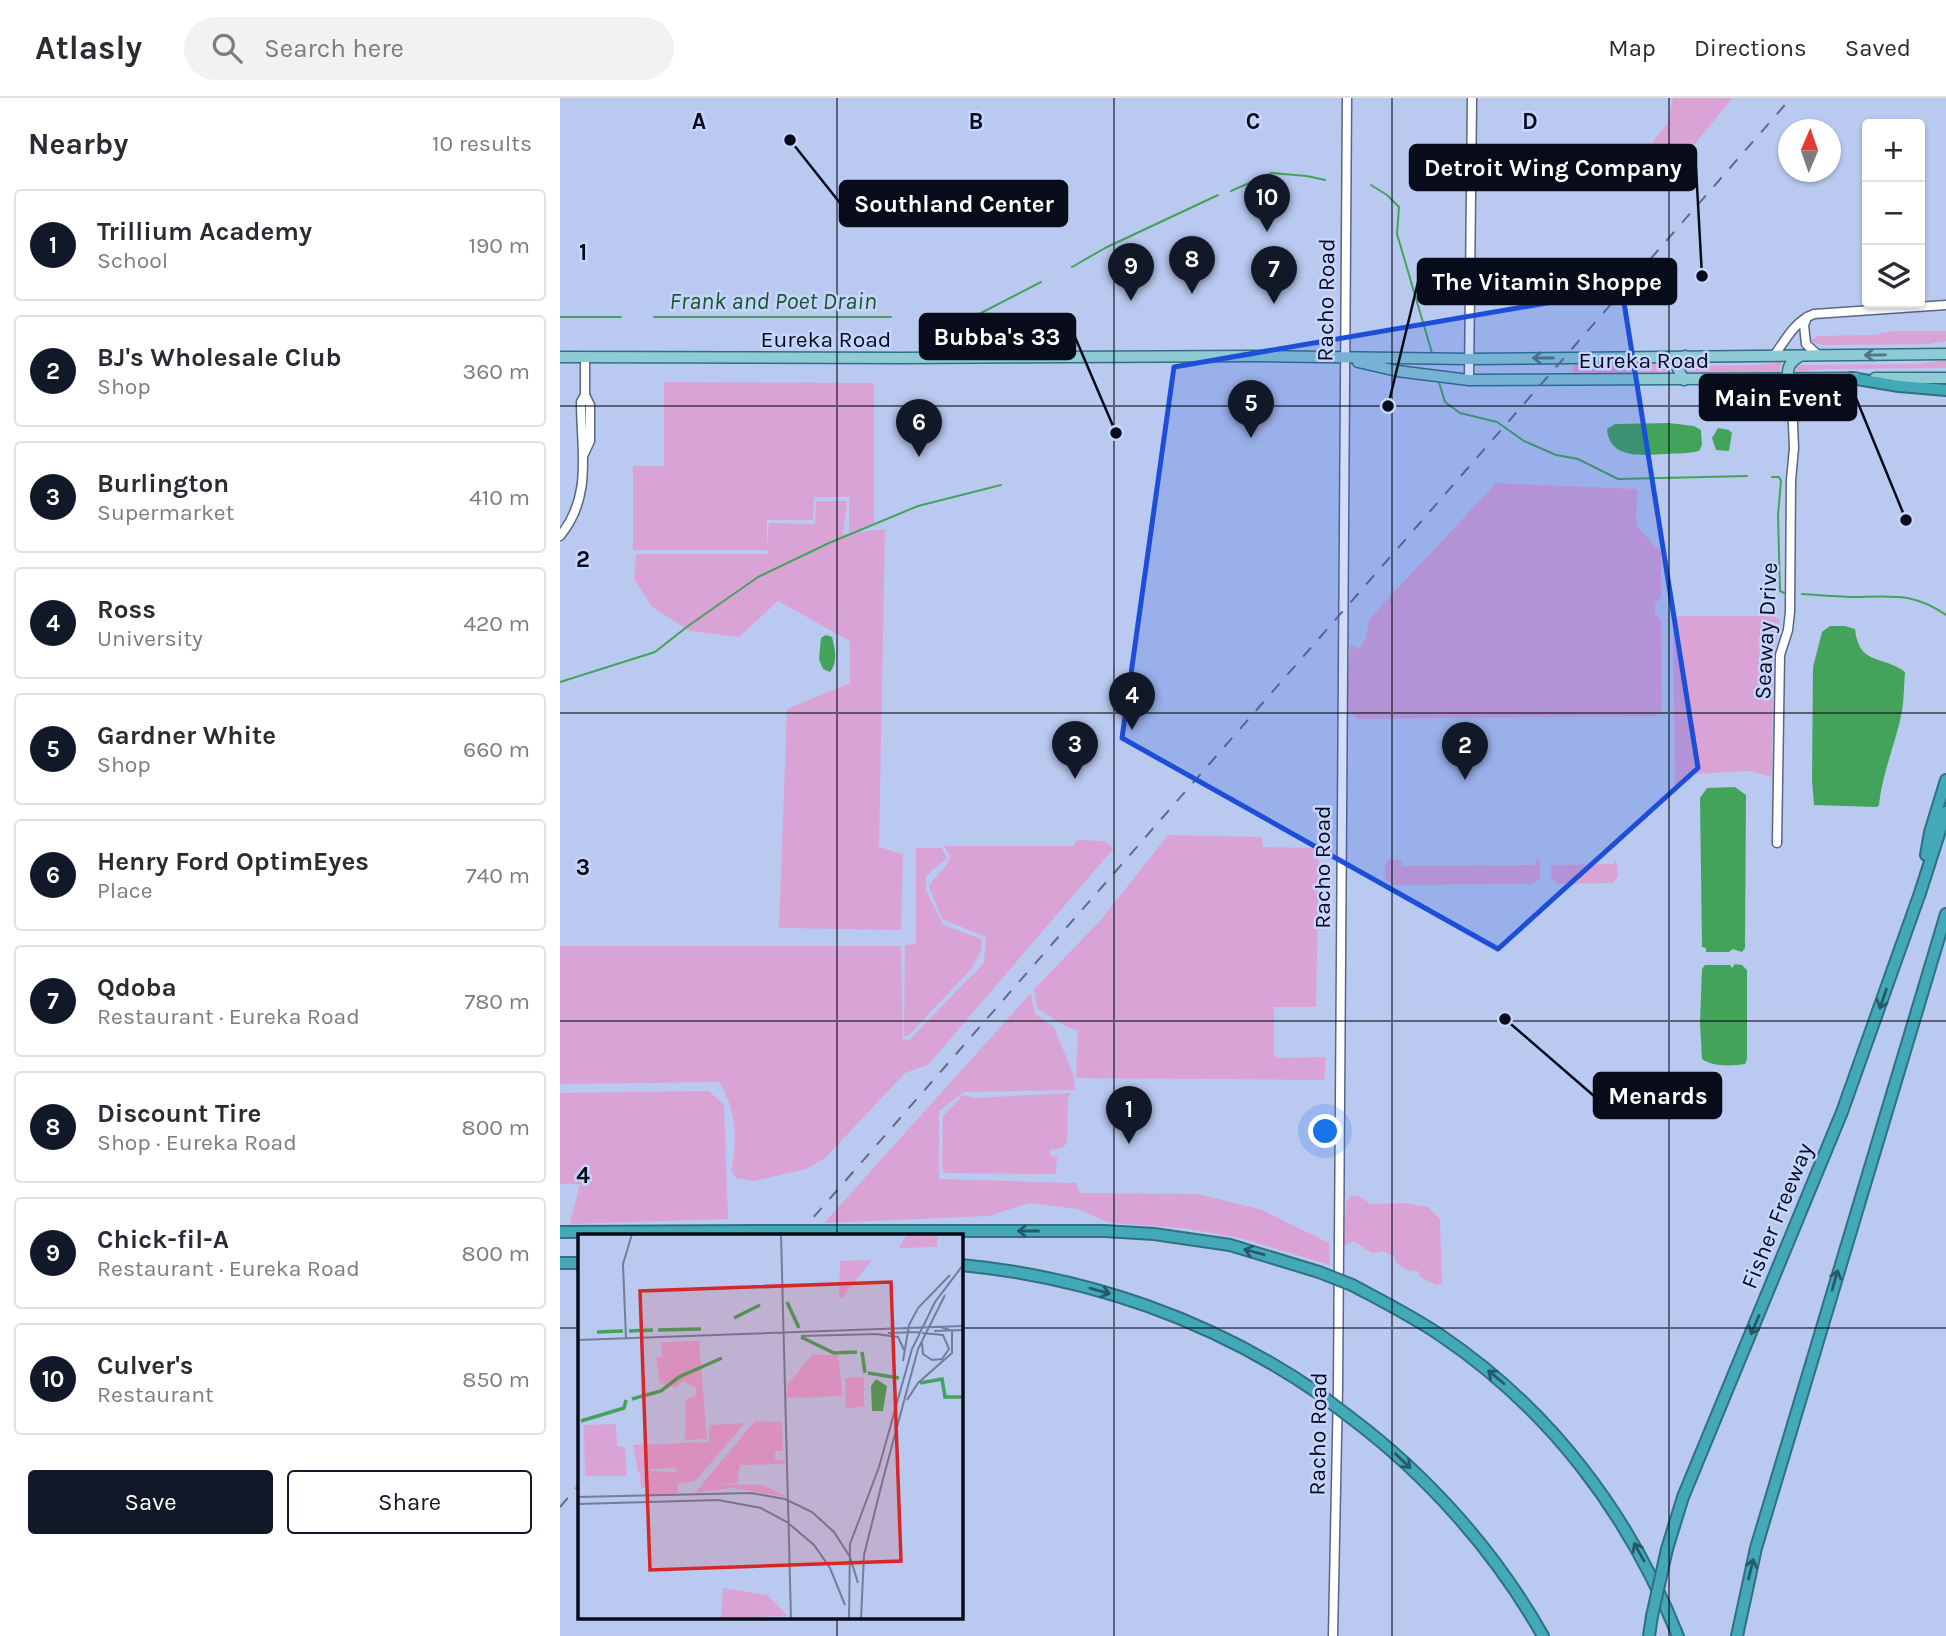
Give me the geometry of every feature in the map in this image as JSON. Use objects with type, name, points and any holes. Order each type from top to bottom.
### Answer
[{"type":"highway","points":[[1852,378],[1946,390]]},
{"type":"highway","points":[[1920,893],[1930,832],[1946,780]]},
{"type":"highway","name":"Fisher Freeway","points":[[1649,1636],[1667,1549],[1684,1497],[1843,1112],[1946,812]]},
{"type":"highway","points":[[1737,1636],[1756,1548],[1946,914]]},
{"type":"highway","points":[[560,1232],[1104,1231],[1154,1234],[1230,1245],[1319,1272],[1352,1285],[1415,1319],[1464,1351],[1543,1421],[1582,1466],[1615,1512],[1645,1564],[1678,1636]]},
{"type":"highway","points":[[560,1263],[578,1263]]},
{"type":"highway","points":[[962,1265],[1045,1278],[1147,1306],[1245,1349],[1318,1393],[1389,1448],[1447,1505],[1496,1565],[1543,1636]]},
{"type":"main road","name":"Eureka Road","points":[[560,357],[1269,356],[1469,359],[1946,354]]},
{"type":"main road","points":[[1788,380],[1787,368],[1790,362],[1800,355]]},
{"type":"main road","points":[[1684,380],[1676,367],[1685,356]]},
{"type":"main road","name":"Eureka Road","points":[[1344,359],[1469,380],[1946,378]]},
{"type":"street","name":"Racho Road","points":[[1333,1636],[1338,1388],[1347,98]]},
{"type":"street","points":[[1469,380],[1472,98]]},
{"type":"street","points":[[1774,356],[1796,326],[1807,317],[1836,312],[1946,304]]},
{"type":"street","points":[[1807,317],[1804,325],[1806,344],[1818,355]]},
{"type":"street","points":[[560,536],[573,516],[582,494],[584,454],[590,441],[590,405],[583,399],[586,356]]},
{"type":"street","name":"Seaway Drive","points":[[1777,843],[1780,655],[1788,630],[1790,612],[1791,471],[1794,448],[1792,400],[1788,380]]},
{"type":"highlighted area","points":[[1622,290],[1698,768],[1498,949],[1122,738],[1174,367]]},
{"type":"shaded area","points":[[1673,98],[1732,98],[1666,180],[1656,173],[1651,160],[1654,140],[1668,123]]},
{"type":"shaded area","points":[[1894,331],[1946,331],[1946,341],[1929,344],[1824,345],[1811,340],[1818,336],[1872,335]]},
{"type":"shaded area","points":[[1946,360],[1946,368],[1823,369],[1795,372],[1797,366],[1802,365],[1918,364]]},
{"type":"shaded area","points":[[1782,361],[1779,372],[1685,373],[1682,368],[1761,365]]},
{"type":"shaded area","points":[[1671,363],[1667,373],[1573,374],[1574,364]]},
{"type":"shaded area","points":[[664,382],[874,383],[874,523],[851,533],[885,529],[879,847],[903,854],[901,930],[779,928],[787,709],[850,683],[850,641],[778,601],[739,637],[690,631],[652,607],[634,579],[636,554],[768,554],[767,550],[633,550],[633,466],[664,466]],"holes":[[[814,497],[849,497],[849,534],[843,534],[847,501],[816,501],[815,524],[769,523],[767,548],[767,520],[813,520]]]},
{"type":"shaded area","points":[[1669,423],[1694,426],[1701,430],[1702,445],[1699,451],[1629,454],[1614,446],[1607,429],[1615,424]]},
{"type":"shaded area","points":[[1718,428],[1732,433],[1729,451],[1716,450],[1712,438]]},
{"type":"shaded area","points":[[1496,483],[1637,489],[1636,525],[1661,553],[1661,597],[1655,604],[1655,615],[1661,620],[1662,709],[1659,714],[1657,711],[1657,716],[1357,719],[1354,714],[1353,717],[1347,707],[1350,646],[1354,645],[1358,650],[1366,638],[1369,619]]},
{"type":"shaded area","points":[[1679,616],[1774,616],[1780,620],[1773,654],[1772,777],[1749,771],[1695,774],[1675,787],[1673,621]]},
{"type":"shaded area","points":[[1830,626],[1855,629],[1861,649],[1873,658],[1905,672],[1902,711],[1877,807],[1814,805],[1813,667],[1822,632]]},
{"type":"shaded area","points":[[826,635],[832,637],[835,651],[830,672],[823,669],[819,659],[821,638]]},
{"type":"shaded area","points":[[1735,787],[1746,795],[1745,948],[1742,952],[1733,949],[1729,952],[1706,952],[1706,948],[1702,947],[1700,798],[1707,788]]},
{"type":"shaded area","points":[[1168,835],[1262,837],[1263,847],[1319,848],[1316,1007],[1274,1007],[1274,1055],[1279,1058],[1326,1057],[1324,1080],[1076,1078],[1078,1030],[1037,1009],[1034,989],[1100,921]]},
{"type":"shaded area","points":[[1077,840],[1104,841],[1114,848],[928,1065],[905,1073],[825,1158],[806,1169],[754,1181],[736,1178],[731,1171],[735,1136],[732,1113],[719,1082],[560,1084],[560,946],[901,946],[903,1039],[909,1040],[984,963],[986,937],[942,919],[929,887],[949,861],[950,856],[944,846],[1073,846]]},
{"type":"shaded area","points":[[916,848],[942,848],[947,858],[926,876],[926,890],[943,925],[981,939],[982,948],[972,968],[909,1035],[904,1036],[905,945],[916,944]]},
{"type":"shaded area","points":[[1616,858],[1618,876],[1613,883],[1558,884],[1551,878],[1552,859],[1553,865],[1614,864]]},
{"type":"shaded area","points":[[1537,859],[1540,861],[1540,878],[1532,884],[1392,885],[1385,878],[1385,864],[1389,860],[1401,860],[1402,866],[1534,865]]},
{"type":"shaded area","points":[[1735,964],[1742,965],[1747,970],[1747,1059],[1745,1064],[1717,1065],[1702,1059],[1702,969],[1705,965],[1730,965],[1732,968]]},
{"type":"shaded area","points":[[1031,993],[1035,1014],[1054,1027],[1074,1077],[1075,1090],[964,1092],[939,1111],[939,1179],[1076,1183],[1079,1193],[1198,1194],[1262,1210],[1329,1243],[1330,1265],[1240,1238],[1183,1228],[1110,1223],[1078,1209],[1029,1203],[989,1216],[824,1223]]},
{"type":"shaded area","points":[[709,1091],[724,1105],[728,1219],[570,1224],[580,1184],[560,1184],[560,1093]]},
{"type":"shaded area","points":[[1071,1093],[1068,1099],[1067,1143],[1062,1148],[1050,1150],[1051,1157],[1057,1156],[1056,1174],[945,1173],[942,1167],[943,1116],[963,1095],[974,1098]]},
{"type":"shaded area","points":[[1351,1196],[1359,1196],[1371,1204],[1404,1203],[1428,1207],[1440,1219],[1442,1284],[1436,1285],[1420,1277],[1418,1271],[1407,1270],[1396,1263],[1395,1257],[1383,1251],[1372,1253],[1353,1241],[1343,1246],[1346,1202]]},
{"type":"waterway","name":"Frank and Poet Drain","points":[[1231,191],[1272,173],[1325,180]]},
{"type":"waterway","name":"Frank and Poet Drain","points":[[1371,185],[1399,207],[1397,234],[1432,353]]},
{"type":"waterway","name":"Frank and Poet Drain","points":[[1072,267],[1105,248],[1218,195]]},
{"type":"waterway","name":"Frank and Poet Drain","points":[[931,317],[979,314],[1041,282]]},
{"type":"waterway","name":"Frank and Poet Drain","points":[[560,317],[621,317]]},
{"type":"waterway","name":"Frank and Poet Drain","points":[[654,317],[891,317]]},
{"type":"waterway","name":"Frank and Poet Drain","points":[[1438,379],[1445,402],[1460,413],[1497,422],[1524,441],[1556,455],[1578,459],[1618,479],[1747,476]]},
{"type":"waterway","name":"Frank and Poet Drain","points":[[1772,477],[1779,477],[1781,481],[1778,515],[1780,591],[1784,593]]},
{"type":"waterway","points":[[560,682],[655,652],[758,577],[829,543],[918,506],[1001,485]]},
{"type":"waterway","name":"Frank and Poet Drain","points":[[1802,594],[1903,597],[1924,603],[1946,615]]},
{"type":"railway","points":[[799,1234],[1791,98]]},
{"type":"railway","points":[[560,1507],[578,1486]]},
{"type":"place","name":"Southland Center","points":[[790,140]]},
{"type":"place","name":"Culver's","points":[[1267,232]]},
{"type":"place","name":"Detroit Wing Company","points":[[1702,276]]},
{"type":"place","name":"Discount Tire","points":[[1192,294]]},
{"type":"place","name":"Chick-fil-A","points":[[1131,301]]},
{"type":"place","name":"Qdoba","points":[[1274,304]]},
{"type":"place","name":"The Vitamin Shoppe","points":[[1388,406]]},
{"type":"place","name":"Bubba's 33","points":[[1116,433]]},
{"type":"place","name":"Gardner White","points":[[1251,438]]},
{"type":"place","name":"Henry Ford OptimEyes","points":[[919,457]]},
{"type":"place","name":"Main Event","points":[[1906,520]]},
{"type":"place","name":"Ross","points":[[1132,730]]},
{"type":"place","name":"Burlington","points":[[1075,779]]},
{"type":"place","name":"BJ's Wholesale Club","points":[[1465,780]]},
{"type":"place","name":"Menards","points":[[1505,1019]]},
{"type":"place","name":"Trillium Academy","points":[[1129,1144]]}]
